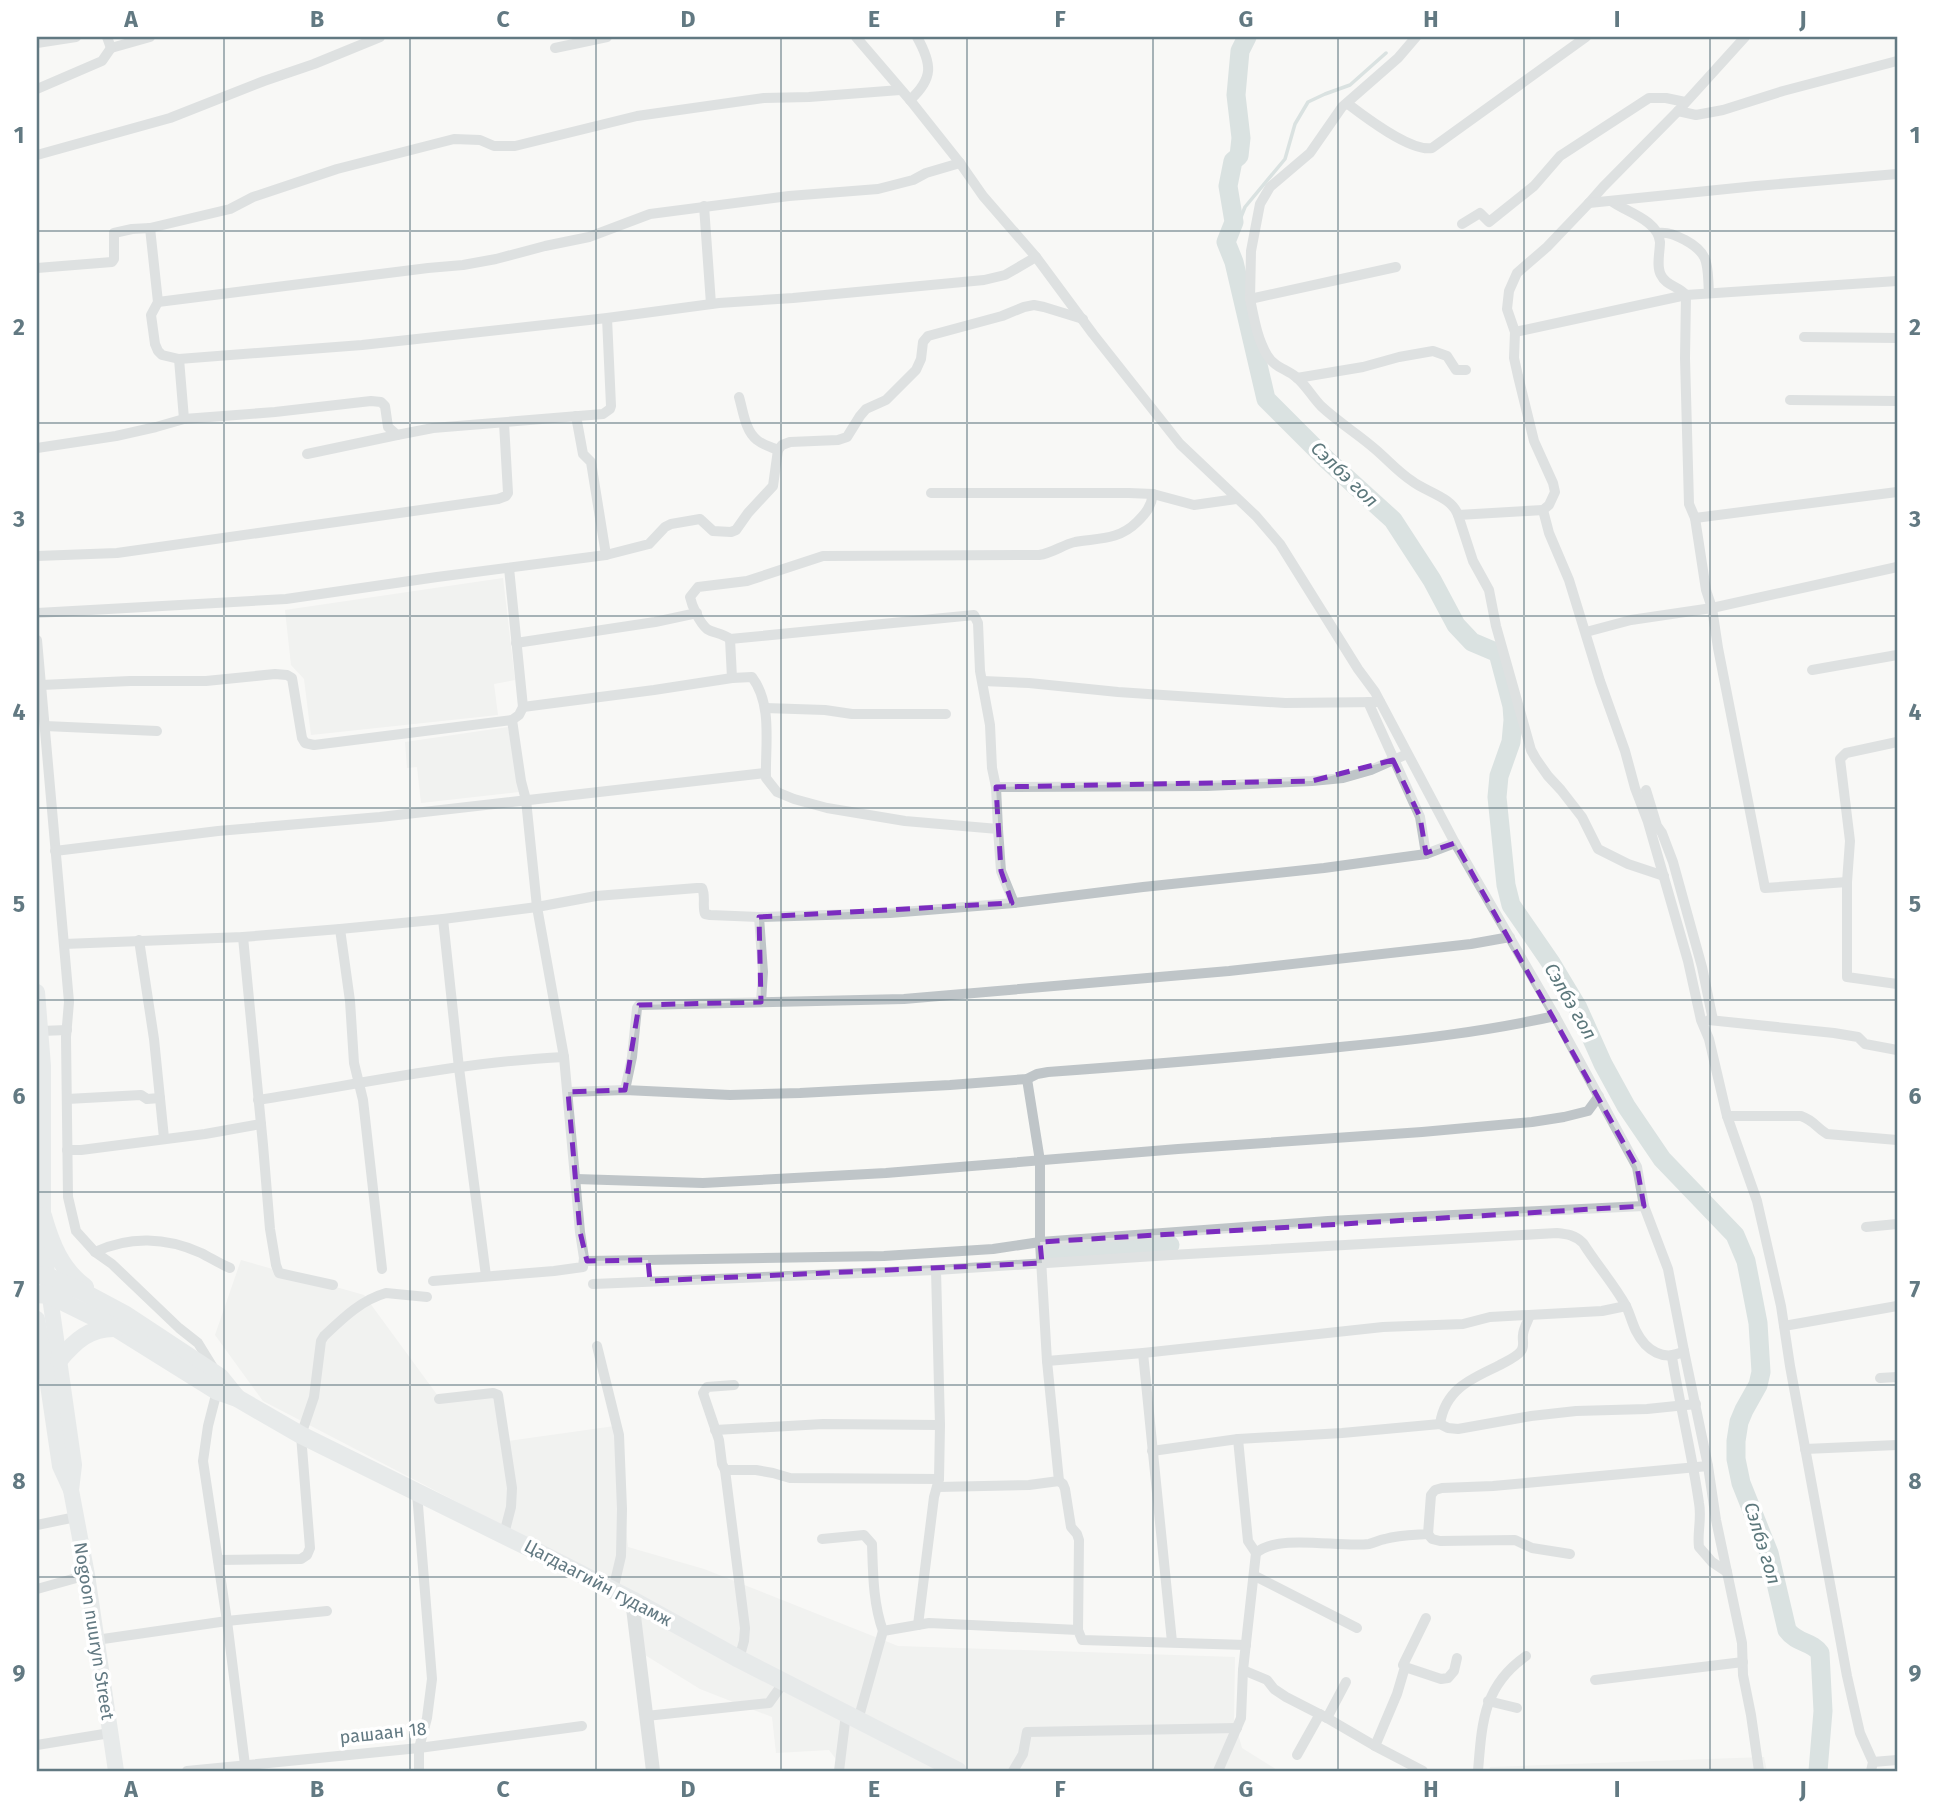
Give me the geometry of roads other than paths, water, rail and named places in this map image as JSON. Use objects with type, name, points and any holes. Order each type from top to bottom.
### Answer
[{"type":"main road","name":"Nogoon nuuryn Street","points":[[37,992],[44,1088],[42,1276],[46,1349]]},
{"type":"main road","points":[[43,1216],[59,1260],[73,1278],[121,1321],[87,1333],[70,1346],[46,1349]]},
{"type":"main road","name":"Цагдаагийн гудамж","points":[[42,1276],[83,1292],[121,1321],[237,1398],[301,1435],[504,1534],[958,1771]]},
{"type":"main road","name":"Цагдаагийн гудамж","points":[[43,1295],[121,1321]]},
{"type":"main road","name":"Nogoon nuuryn Street","points":[[37,1319],[74,1465],[71,1490],[87,1575],[116,1771]]},
{"type":"street","points":[[37,43],[76,37]]},
{"type":"street","points":[[107,37],[111,48]]},
{"type":"street","points":[[37,89],[102,61],[111,48],[150,37]]},
{"type":"street","points":[[37,155],[170,118],[380,37]]},
{"type":"street","points":[[555,48],[607,37]]},
{"type":"street","points":[[856,37],[910,100],[984,197],[1036,257],[1180,444],[1269,530],[1291,559],[1380,702],[1455,843],[1555,1016],[1637,1167],[1644,1206],[1668,1269],[1696,1404],[1716,1520],[1742,1643],[1743,1675],[1759,1771]]},
{"type":"street","points":[[910,100],[928,78],[926,53],[917,37]]},
{"type":"street","points":[[1416,37],[1398,58],[1342,107],[1310,153],[1269,187],[1260,204],[1251,251],[1250,299],[1258,337],[1275,365],[1297,378],[1332,416],[1375,449],[1401,474],[1455,507],[1473,561],[1489,590],[1496,626],[1531,750],[1536,759],[1581,817],[1598,849],[1628,864],[1664,876]]},
{"type":"street","points":[[1348,104],[1400,139],[1420,148],[1432,148],[1586,37]]},
{"type":"street","points":[[1458,515],[1543,510],[1549,505],[1555,492],[1534,441],[1514,358],[1515,332],[1507,309],[1508,291],[1517,273],[1590,203],[1745,37]]},
{"type":"street","points":[[1462,224],[1480,213],[1489,222],[1534,186],[1560,156],[1649,98],[1666,98],[1696,115],[1723,110],[1897,61]]},
{"type":"street","points":[[37,268],[112,262],[114,233],[150,228],[230,209],[253,197],[337,169],[454,139],[480,140],[494,146],[515,146],[637,116],[764,98],[900,90]]},
{"type":"street","points":[[158,302],[474,263],[589,237],[650,214],[789,195],[878,189],[914,180],[926,173],[960,163]]},
{"type":"street","points":[[1590,203],[1897,174]]},
{"type":"street","points":[[1611,201],[1644,220],[1658,233],[1661,277],[1672,286],[1682,289],[1686,295],[1689,504],[1695,518],[1706,590],[1712,608],[1765,888],[1847,881]]},
{"type":"street","points":[[704,206],[711,304]]},
{"type":"street","points":[[150,228],[158,302],[150,315],[158,352],[179,359],[362,345],[711,304],[984,280],[1004,275],[1036,257]]},
{"type":"street","points":[[1658,233],[1673,234],[1702,252],[1707,267],[1709,293]]},
{"type":"street","points":[[1250,299],[1396,267]]},
{"type":"street","points":[[1515,332],[1686,295],[1897,281]]},
{"type":"street","points":[[37,613],[286,599],[606,555],[649,544],[671,524],[700,519],[713,531],[731,532],[736,530],[773,486],[778,450],[782,445],[847,437],[866,410],[886,400],[916,370],[921,359],[923,342],[928,336],[1034,305],[1083,319]]},
{"type":"street","points":[[307,454],[433,428],[603,414],[610,409],[611,399],[607,318]]},
{"type":"street","points":[[1804,337],[1897,338]]},
{"type":"street","points":[[1297,378],[1433,352],[1447,356],[1456,370],[1466,370]]},
{"type":"street","points":[[179,359],[184,419]]},
{"type":"street","points":[[739,397],[754,438],[778,450]]},
{"type":"street","points":[[1790,400],[1897,401]]},
{"type":"street","points":[[37,448],[116,436],[184,419],[371,401],[381,402],[385,406],[388,427],[397,435]]},
{"type":"street","points":[[576,416],[583,454],[591,462],[606,555]]},
{"type":"street","points":[[37,556],[117,553],[498,499],[508,493],[504,423]]},
{"type":"street","points":[[1695,518],[1897,492]]},
{"type":"street","points":[[931,493],[1153,494],[1194,505],[1236,499]]},
{"type":"street","points":[[1014,903],[1001,871],[990,725],[980,671],[978,623],[974,615],[730,639],[707,628],[690,597],[698,587],[747,580],[823,556],[1052,553],[1073,543],[1113,537],[1129,530],[1150,508],[1153,494]]},
{"type":"street","points":[[1543,510],[1549,533],[1569,580],[1648,822],[1707,1020]]},
{"type":"street","points":[[41,685],[205,681],[287,675],[292,678],[302,738],[305,743],[314,745],[512,720],[519,715],[523,707],[509,568]]},
{"type":"street","points":[[1586,632],[1631,620],[1712,608],[1897,568]]},
{"type":"street","points":[[516,643],[697,613]]},
{"type":"street","points":[[37,639],[69,1002],[68,1197],[76,1231],[95,1252],[113,1264],[198,1343],[217,1383],[203,1461],[245,1765]]},
{"type":"street","points":[[730,639],[732,678]]},
{"type":"street","points":[[1812,670],[1897,654]]},
{"type":"street","points":[[523,707],[752,677],[765,708],[766,778],[777,792],[827,808],[905,821],[998,829]]},
{"type":"street","points":[[983,681],[1285,703],[1380,702]]},
{"type":"street","points":[[1368,702],[1420,817],[1426,854]]},
{"type":"street","points":[[765,708],[825,710],[852,714],[946,714]]},
{"type":"street","points":[[433,1281],[583,1267],[564,1057],[537,907],[526,800],[512,720]]},
{"type":"street","points":[[45,726],[157,732]]},
{"type":"street","points":[[1897,743],[1846,753],[1840,759],[1850,841],[1847,881],[1847,977],[1897,984]]},
{"type":"street","points":[[996,787],[1207,786],[1312,781],[1343,778],[1406,754]]},
{"type":"street","points":[[55,851],[765,773]]},
{"type":"street","points":[[1646,790],[1657,826],[1673,862],[1702,967],[1709,1039],[1727,1116],[1757,1200],[1784,1326],[1847,1676],[1860,1733],[1872,1767],[1897,1760]]},
{"type":"street","points":[[64,944],[243,937],[340,929],[537,907],[596,896],[702,888],[705,914],[759,918],[928,911],[1324,868],[1426,854],[1455,843]]},
{"type":"street","points":[[759,918],[763,972],[761,1002]]},
{"type":"street","points":[[443,919],[486,1276]]},
{"type":"street","points":[[340,929],[350,1001],[353,1054],[363,1100],[382,1269]]},
{"type":"street","points":[[243,937],[275,1265],[279,1273],[334,1285]]},
{"type":"street","points":[[625,1090],[633,1049],[636,1009],[639,1004],[904,999],[1203,974],[1471,944],[1510,937]]},
{"type":"street","points":[[139,940],[154,1038],[164,1138]]},
{"type":"street","points":[[568,1092],[625,1090],[698,1094],[789,1093],[950,1086],[1027,1079],[1037,1074],[1422,1039],[1502,1028],[1555,1016]]},
{"type":"street","points":[[1707,1020],[1834,1033],[1858,1037],[1865,1044],[1897,1050]]},
{"type":"street","points":[[41,1031],[67,1030]]},
{"type":"street","points":[[258,1100],[389,1077],[511,1060],[564,1057]]},
{"type":"street","points":[[1027,1079],[1040,1161],[1040,1242],[1047,1361],[1059,1481],[1065,1489],[1071,1528],[1079,1540],[1078,1630],[1082,1640],[1246,1645]]},
{"type":"street","points":[[44,1088],[67,1086]]},
{"type":"street","points":[[67,1099],[141,1096],[148,1099],[160,1098]]},
{"type":"street","points":[[576,1179],[703,1183],[886,1173],[1422,1132],[1532,1122],[1588,1111],[1599,1096]]},
{"type":"street","points":[[1727,1116],[1801,1116],[1812,1120],[1819,1130],[1827,1134],[1897,1140]]},
{"type":"street","points":[[67,1150],[205,1134],[261,1124]]},
{"type":"street","points":[[584,1258],[592,1262],[884,1256],[1328,1222],[1644,1206]]},
{"type":"street","points":[[1866,1227],[1897,1224]]},
{"type":"street","points":[[593,1284],[936,1270],[1557,1233],[1577,1237],[1583,1243],[1626,1306],[1637,1333],[1648,1348],[1663,1356],[1672,1357],[1684,1351]]},
{"type":"street","points":[[95,1252],[124,1241],[153,1240],[199,1253],[230,1268]]},
{"type":"street","points":[[648,1260],[650,1281]]},
{"type":"street","points":[[918,1625],[934,1497],[939,1483],[936,1270]]},
{"type":"street","points":[[218,1560],[301,1559],[307,1555],[310,1548],[301,1435],[314,1397],[321,1341],[361,1305],[379,1295],[386,1293],[427,1297]]},
{"type":"street","points":[[1047,1361],[1383,1327],[1463,1324],[1490,1317],[1602,1311],[1626,1306]]},
{"type":"street","points":[[1784,1326],[1897,1306]]},
{"type":"street","points":[[1440,1424],[1452,1394],[1478,1375],[1506,1362],[1521,1351],[1524,1343],[1522,1333],[1530,1315]]},
{"type":"street","points":[[597,1346],[619,1435],[621,1556],[613,1590]]},
{"type":"street","points":[[1143,1353],[1172,1642]]},
{"type":"street","points":[[1672,1357],[1700,1506],[1699,1547],[1712,1562],[1727,1572]]},
{"type":"street","points":[[1880,1378],[1897,1377]]},
{"type":"street","points":[[734,1385],[712,1386],[704,1390],[703,1396],[719,1440],[725,1470],[745,1628],[739,1659]]},
{"type":"street","points":[[439,1399],[494,1393],[498,1395],[512,1488],[511,1507],[504,1534]]},
{"type":"street","points":[[1152,1451],[1238,1440],[1440,1424],[1458,1429],[1576,1411],[1647,1409],[1696,1404]]},
{"type":"street","points":[[715,1430],[823,1424],[940,1425]]},
{"type":"street","points":[[1218,1771],[1241,1718],[1243,1670],[1255,1576],[1256,1553],[1248,1541],[1238,1440]]},
{"type":"street","points":[[1805,1449],[1897,1445]]},
{"type":"street","points":[[1570,1554],[1532,1548],[1515,1540],[1432,1539],[1428,1534],[1431,1495],[1442,1488],[1493,1486],[1708,1466]]},
{"type":"street","points":[[725,1470],[756,1470],[790,1478],[939,1483],[1029,1485],[1059,1481]]},
{"type":"street","points":[[417,1493],[432,1679],[427,1718],[419,1748],[419,1771]]},
{"type":"street","points":[[37,1525],[76,1517]]},
{"type":"street","points":[[1256,1553],[1263,1547],[1272,1545],[1370,1544],[1395,1537],[1428,1534]]},
{"type":"street","points":[[822,1539],[864,1535],[872,1544],[878,1618],[883,1631],[852,1717],[839,1771]]},
{"type":"street","points":[[37,1589],[87,1575]]},
{"type":"street","points":[[1255,1576],[1357,1628]]},
{"type":"street","points":[[632,1600],[653,1771]]},
{"type":"street","points":[[96,1640],[227,1621],[327,1611]]},
{"type":"street","points":[[1375,1746],[1397,1694],[1405,1667],[1403,1665],[1426,1618]]},
{"type":"street","points":[[883,1631],[929,1623],[1078,1630]]},
{"type":"street","points":[[1478,1771],[1484,1714],[1488,1701],[1501,1678],[1526,1656]]},
{"type":"street","points":[[1405,1667],[1441,1679],[1448,1678],[1454,1671],[1457,1658]]},
{"type":"street","points":[[1595,1680],[1743,1662]]},
{"type":"street","points":[[1243,1670],[1266,1679],[1286,1697],[1423,1771]]},
{"type":"street","points":[[646,1717],[769,1703],[783,1682]]},
{"type":"street","points":[[1297,1755],[1346,1682]]},
{"type":"street","points":[[1488,1701],[1517,1708]]},
{"type":"street","name":"рашаан 18","points":[[187,1771],[419,1748],[582,1726]]},
{"type":"street","points":[[1013,1771],[1023,1754],[1027,1732],[1237,1728]]},
{"type":"street","points":[[37,1745],[110,1733]]},
{"type":"waterway","name":"Сэлбэ гол","points":[[1247,37],[1240,51],[1236,95],[1241,138],[1239,156],[1233,161],[1228,186],[1234,222],[1226,242],[1234,262],[1266,399],[1328,461],[1393,520],[1432,580],[1456,625],[1472,642],[1498,653],[1513,720],[1511,742],[1499,776],[1497,797],[1506,885],[1511,905],[1578,1008],[1603,1064],[1626,1106],[1662,1159],[1735,1235],[1746,1261],[1758,1323],[1761,1372],[1758,1385],[1739,1422],[1736,1459],[1741,1483],[1769,1553],[1787,1630],[1820,1653],[1823,1711],[1818,1771]]},
{"type":"waterway","name":"Сэлбэ гол","points":[[1234,262],[1233,237],[1245,207],[1285,159],[1295,124],[1308,102],[1350,85],[1386,53]]},
{"type":"waterway","points":[[1050,1252],[1170,1245]]}]
